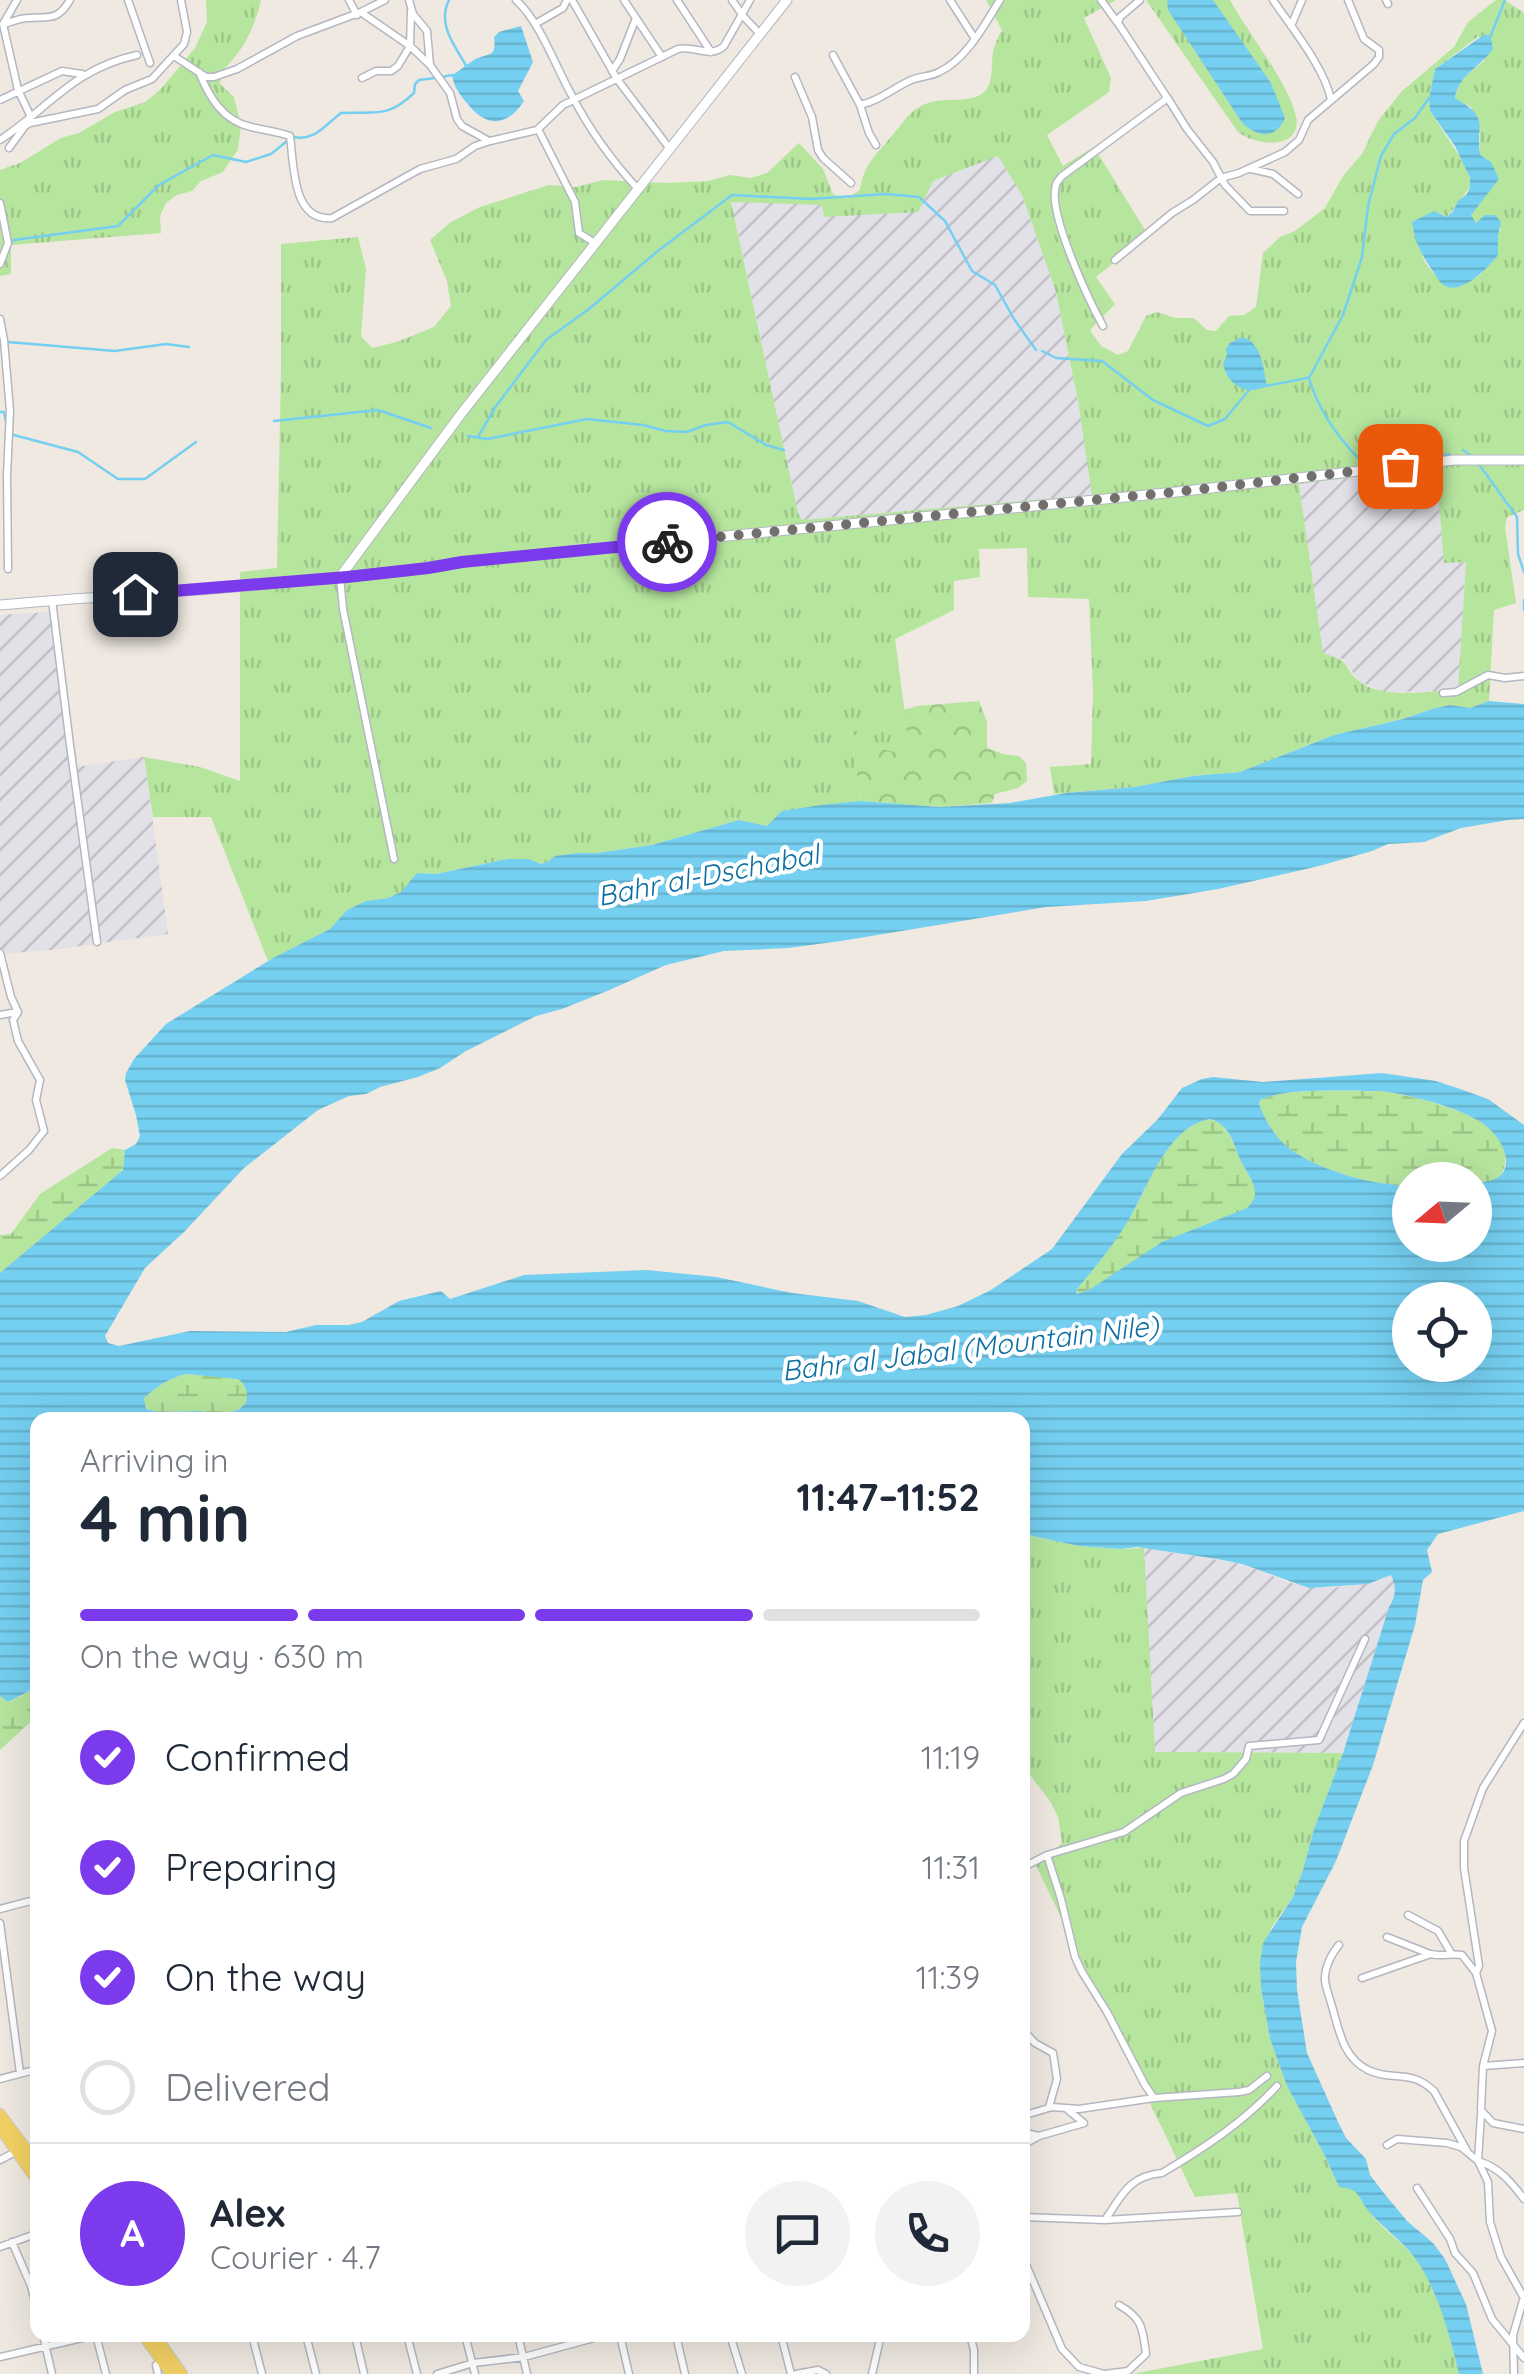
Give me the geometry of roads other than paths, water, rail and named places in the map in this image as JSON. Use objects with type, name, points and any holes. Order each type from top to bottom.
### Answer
[{"type":"main road","points":[[340,577],[444,435],[788,0]]},
{"type":"main road","points":[[0,604],[238,588],[1454,460],[1524,460]]},
{"type":"main road","points":[[0,2114],[30,2167]]},
{"type":"main road","points":[[0,2128],[30,2158]]},
{"type":"main road","points":[[149,2342],[171,2374]]},
{"type":"main road","points":[[160,2342],[182,2374]]},
{"type":"street","points":[[17,0],[1,26],[18,90],[30,116]]},
{"type":"street","points":[[1,26],[27,18],[49,20],[64,10],[70,0]]},
{"type":"street","points":[[128,0],[150,63]]},
{"type":"street","points":[[9,148],[30,123],[98,109],[126,90],[152,79],[184,44],[187,32],[181,0]]},
{"type":"street","points":[[349,0],[359,14],[410,46],[430,65],[450,93],[460,124],[490,142]]},
{"type":"street","points":[[174,56],[206,77],[214,77],[237,69],[297,36],[386,0]]},
{"type":"street","points":[[362,78],[396,69],[410,46],[408,0]]},
{"type":"street","points":[[516,0],[534,24],[574,100],[614,163],[638,190]]},
{"type":"street","points":[[534,24],[563,8],[569,0],[615,75],[670,149]]},
{"type":"street","points":[[624,0],[662,57]]},
{"type":"street","points":[[677,0],[712,53]]},
{"type":"street","points":[[732,0],[761,35]]},
{"type":"street","points":[[198,72],[212,98],[230,118],[290,136],[300,198],[310,214],[332,218],[420,168],[456,159],[475,146],[538,128],[558,109],[615,75],[678,49],[691,47],[712,53],[724,46],[750,0]]},
{"type":"street","points":[[950,0],[975,39]]},
{"type":"street","points":[[860,105],[948,68],[975,39],[1000,0]]},
{"type":"street","points":[[1101,0],[1232,194],[1250,210],[1284,212]]},
{"type":"street","points":[[1118,23],[1140,0]]},
{"type":"street","points":[[1273,0],[1307,49],[1332,101]]},
{"type":"street","points":[[1291,26],[1302,0]]},
{"type":"street","points":[[1115,260],[1220,178],[1278,157],[1299,140],[1308,120],[1374,64],[1380,54],[1378,48],[1362,35],[1348,0]]},
{"type":"street","points":[[411,10],[428,31],[430,65]]},
{"type":"street","points":[[615,75],[636,18]]},
{"type":"street","points":[[0,140],[83,75],[137,55]]},
{"type":"street","points":[[833,55],[876,145]]},
{"type":"street","points":[[0,100],[62,71],[83,75]]},
{"type":"street","points":[[795,77],[812,117],[818,150],[852,184]]},
{"type":"street","points":[[1103,326],[1065,242],[1056,212],[1055,188],[1062,176],[1163,104],[1166,96]]},
{"type":"street","points":[[538,128],[575,202],[579,233],[596,244]]},
{"type":"street","points":[[1249,169],[1273,174],[1298,194]]},
{"type":"street","points":[[0,203],[8,243],[0,264]]},
{"type":"street","points":[[0,319],[10,411],[8,569]]},
{"type":"street","points":[[340,577],[343,609],[394,859]]},
{"type":"street","points":[[52,600],[97,942]]},
{"type":"street","points":[[1443,693],[1456,692],[1488,675],[1524,676]]},
{"type":"street","points":[[0,952],[18,1012]]},
{"type":"street","points":[[0,1015],[18,1012]]},
{"type":"street","points":[[0,1176],[44,1130],[36,1100],[40,1080],[15,1034],[13,1020],[18,1012]]},
{"type":"street","points":[[1030,1864],[1124,1832],[1181,1793],[1224,1779],[1246,1759],[1248,1746],[1318,1740],[1365,1639]]},
{"type":"street","points":[[1476,1973],[1479,1966],[1464,1868],[1464,1841],[1484,1788],[1524,1723]]},
{"type":"street","points":[[1047,1855],[1082,1972],[1154,2098]]},
{"type":"street","points":[[0,1909],[30,1901]]},
{"type":"street","points":[[1408,1915],[1438,1930],[1451,1953]]},
{"type":"street","points":[[0,1923],[20,2073]]},
{"type":"street","points":[[1387,1937],[1441,1957],[1451,1953],[1462,1955],[1476,1973],[1492,2031],[1483,2066],[1478,2161]]},
{"type":"street","points":[[1462,1955],[1474,1942]]},
{"type":"street","points":[[1339,1945],[1331,1954],[1324,1979],[1340,2036],[1351,2057],[1375,2073],[1408,2076],[1434,2091],[1488,2182],[1493,2233],[1505,2268],[1524,2296],[1513,2335],[1514,2374]]},
{"type":"street","points":[[1362,1978],[1431,1954]]},
{"type":"street","points":[[1030,2038],[1053,2052],[1056,2079],[1050,2107]]},
{"type":"street","points":[[1483,2066],[1524,2064]]},
{"type":"street","points":[[0,2079],[30,2071]]},
{"type":"street","points":[[1030,2113],[1050,2107],[1079,2109],[1250,2090],[1266,2076]]},
{"type":"street","points":[[1106,2220],[1129,2184],[1162,2173],[1238,2124],[1277,2086]]},
{"type":"street","points":[[1030,2141],[1084,2123],[1066,2109]]},
{"type":"street","points":[[1481,2110],[1493,2123],[1522,2128],[1524,2141]]},
{"type":"street","points":[[1030,2134],[1039,2136]]},
{"type":"street","points":[[1386,2146],[1397,2139],[1447,2143],[1467,2151]]},
{"type":"street","points":[[0,2160],[20,2149]]},
{"type":"street","points":[[1478,2161],[1492,2164],[1524,2199]]},
{"type":"street","points":[[1417,2188],[1455,2253],[1473,2273],[1492,2319],[1524,2358]]},
{"type":"street","points":[[1030,2216],[1106,2220],[1238,2212]]},
{"type":"street","points":[[0,2246],[30,2236]]},
{"type":"street","points":[[12,2242],[30,2284]]},
{"type":"street","points":[[1030,2274],[1062,2348],[1078,2367],[1104,2374],[1128,2371],[1146,2354],[1144,2333],[1134,2314],[1119,2304]]},
{"type":"street","points":[[1511,2274],[1524,2276]]},
{"type":"street","points":[[45,2342],[52,2374]]},
{"type":"street","points":[[0,2357],[64,2342]]},
{"type":"street","points":[[98,2342],[106,2374]]},
{"type":"street","points":[[254,2342],[262,2374]]},
{"type":"street","points":[[308,2342],[316,2374]]},
{"type":"street","points":[[357,2342],[364,2374]]},
{"type":"street","points":[[409,2342],[417,2374]]},
{"type":"street","points":[[468,2342],[475,2374]]},
{"type":"street","points":[[520,2342],[527,2374]]},
{"type":"street","points":[[437,2374],[472,2363],[524,2357],[579,2342]]},
{"type":"street","points":[[621,2342],[628,2374]]},
{"type":"street","points":[[678,2342],[685,2374]]},
{"type":"street","points":[[732,2342],[742,2374]]},
{"type":"street","points":[[783,2342],[794,2374],[818,2370],[826,2374]]},
{"type":"street","points":[[872,2374],[879,2342]]},
{"type":"street","points":[[972,2342],[974,2374]]},
{"type":"water","points":[[1167,0],[1213,0],[1271,83],[1285,118],[1276,130],[1261,134],[1243,124],[1168,10]]},
{"type":"water","points":[[521,26],[533,62],[518,91],[524,101],[500,121],[486,119],[462,97],[452,75],[493,52],[494,37],[499,32]]},
{"type":"water","points":[[1485,34],[1491,38],[1493,49],[1465,77],[1455,98],[1477,116],[1480,155],[1491,162],[1499,179],[1471,215],[1476,223],[1485,215],[1495,215],[1501,222],[1498,255],[1474,278],[1452,288],[1440,282],[1427,262],[1412,222],[1434,211],[1447,217],[1470,187],[1470,178],[1455,146],[1430,111],[1429,99],[1435,69]]},
{"type":"water","points":[[1242,337],[1254,344],[1263,364],[1267,386],[1260,389],[1239,387],[1229,378],[1223,364],[1230,343]]},
{"type":"water","points":[[1489,701],[1524,704],[1524,819],[1461,828],[1424,842],[1388,844],[1319,866],[1218,889],[1146,901],[1046,907],[788,948],[724,951],[666,965],[536,1016],[440,1068],[366,1094],[349,1096],[318,1110],[244,1168],[145,1268],[105,1336],[108,1343],[119,1346],[190,1331],[286,1332],[316,1325],[348,1325],[362,1322],[399,1301],[441,1291],[450,1299],[524,1275],[647,1270],[716,1277],[792,1293],[858,1301],[905,1317],[926,1315],[958,1306],[991,1290],[1052,1249],[1122,1154],[1158,1119],[1182,1088],[1202,1079],[1263,1082],[1382,1073],[1436,1081],[1488,1099],[1524,1125],[1524,1511],[1438,1534],[1427,1550],[1432,1572],[1423,1580],[1415,1625],[1373,1765],[1336,1861],[1302,1927],[1296,1962],[1307,2053],[1338,2122],[1346,2138],[1366,2159],[1370,2175],[1383,2192],[1445,2259],[1466,2304],[1483,2374],[1459,2374],[1442,2314],[1423,2271],[1356,2192],[1339,2187],[1287,2086],[1270,2039],[1261,1988],[1263,1943],[1293,1897],[1303,1870],[1394,1595],[1391,1575],[1368,1584],[1309,1588],[1217,1559],[1137,1547],[1079,1546],[1030,1536],[1030,1412],[230,1412],[246,1403],[246,1389],[238,1379],[186,1374],[163,1383],[144,1398],[146,1409],[159,1412],[30,1412],[30,1691],[8,1702],[0,1696],[0,1273],[123,1170],[125,1150],[136,1144],[140,1136],[126,1073],[166,1024],[273,958],[330,929],[347,910],[401,892],[417,873],[436,874],[507,859],[529,859],[541,864],[555,856],[652,845],[739,820],[767,826],[782,811],[821,805],[861,801],[939,807],[1010,803],[1240,772],[1334,735],[1450,705],[1470,708]],"holes":[[[1211,1119],[1232,1140],[1253,1183],[1252,1202],[1247,1208],[1162,1242],[1089,1290],[1076,1294],[1125,1226],[1169,1147],[1195,1124]]]},
{"type":"waterway","points":[[449,0],[446,26],[467,67]]},
{"type":"waterway","points":[[1489,40],[1505,0]]},
{"type":"waterway","points":[[442,77],[452,75]]},
{"type":"waterway","points":[[293,137],[313,135],[341,113],[372,113],[396,107],[414,93],[419,80],[435,78]]},
{"type":"waterway","points":[[1385,465],[1362,462],[1353,453],[1323,412],[1309,378],[1343,315],[1362,257],[1368,206],[1381,156],[1394,134],[1415,118],[1429,98]]},
{"type":"waterway","points":[[9,243],[118,226],[159,185],[213,155],[246,162],[271,154],[287,141]]},
{"type":"waterway","points":[[478,437],[496,406],[546,340],[732,195],[810,199],[886,194],[919,197],[945,221],[972,271],[995,285],[1036,350]]},
{"type":"waterway","points":[[8,342],[115,351],[166,344],[189,347]]},
{"type":"waterway","points":[[1042,351],[1056,358],[1102,361],[1153,400],[1208,426],[1225,419],[1250,389]]},
{"type":"waterway","points":[[1266,386],[1307,378]]},
{"type":"waterway","points":[[274,421],[378,410],[431,428]]},
{"type":"waterway","points":[[0,412],[4,412],[7,427]]},
{"type":"waterway","points":[[468,436],[487,439],[587,419],[687,432],[728,422],[766,445],[784,450]]},
{"type":"waterway","points":[[10,434],[78,452],[118,479],[145,479],[196,442]]},
{"type":"waterway","points":[[1463,450],[1473,457]]},
{"type":"waterway","points":[[1422,459],[1449,454]]},
{"type":"waterway","points":[[1478,463],[1517,517],[1518,554],[1524,572]]},
{"type":"waterway","points":[[1524,600],[1524,610]]},
{"type":"water label","name":"Bahr al-Dschabal","points":[[708,875]]},
{"type":"water label","name":"Bahr al Jabal (Mountain Nile)","points":[[970,1348]]}]
